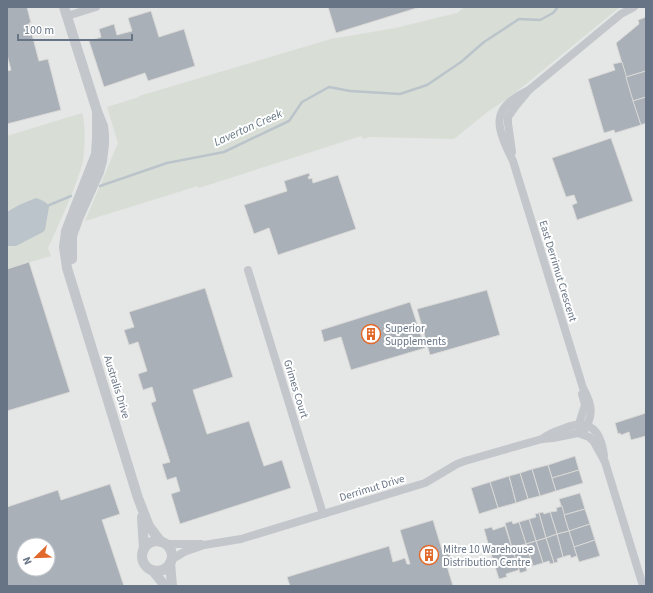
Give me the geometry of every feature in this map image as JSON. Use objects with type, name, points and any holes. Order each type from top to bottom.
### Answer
[{"type":"street","points":[[66,12],[96,7]]},
{"type":"street","name":"East Derrimut Crescent","points":[[621,14],[626,7]]},
{"type":"street","name":"East Derrimut Crescent","points":[[582,434],[585,405],[582,394],[583,388],[513,161],[503,137],[500,118],[504,106],[516,96],[529,90],[621,14],[634,7]]},
{"type":"street","name":"Australis Drive","points":[[66,12],[103,126],[104,144],[99,172],[72,236],[72,283],[138,498],[149,526],[164,543]]},
{"type":"street","name":"Grimes Court","points":[[248,270],[323,514]]},
{"type":"street","name":"Derrimut Drive","points":[[542,439],[550,432],[573,424],[583,425]]},
{"type":"street","points":[[583,425],[596,431],[600,436],[605,462],[642,586]]},
{"type":"street","name":"Derrimut Drive","points":[[171,562],[184,552],[204,545],[242,539],[425,483],[457,464],[465,461],[542,439],[573,433],[582,434]]},
{"type":"street","points":[[582,434],[589,437],[594,442],[605,462]]},
{"type":"street","name":"Australis Drive","points":[[138,498],[144,549]]},
{"type":"street","points":[[165,586],[153,571],[147,568],[143,562],[142,555],[144,549],[148,544],[153,542],[164,543],[170,550],[172,586]]},
{"type":"street","name":"Derrimut Drive","points":[[164,543],[204,545]]},
{"type":"street","points":[[153,571],[162,571],[167,568],[171,562]]},
{"type":"shaded area","points":[[7,7],[646,7],[646,586],[7,586]]},
{"type":"shaded area","points":[[465,7],[620,7],[515,93],[486,113],[454,139],[370,137],[363,139],[361,136],[199,188],[198,186],[85,221],[118,143],[107,107],[139,96],[331,39],[395,28],[457,13]]},
{"type":"shaded area","points":[[82,113],[85,139],[82,165],[71,196],[48,248],[51,256],[7,269],[7,136]]},
{"type":"shaded area","points":[[36,198],[44,201],[49,207],[45,230],[16,246],[7,246],[7,212]]},
{"type":"building","points":[[7,7],[27,7],[31,23],[29,23],[39,61],[48,59],[61,110],[7,124],[7,71],[11,70],[7,55]]},
{"type":"building","points":[[328,7],[420,7],[336,33]]},
{"type":"building","points":[[151,11],[159,37],[184,29],[195,66],[148,81],[145,73],[104,87],[89,41],[101,37],[99,29],[114,24],[117,35],[132,31],[128,18]]},
{"type":"building","points":[[646,17],[646,71],[626,77],[616,43],[639,24],[638,20]]},
{"type":"building","points":[[622,62],[641,125],[615,133],[614,130],[604,133],[588,79],[615,70],[613,64]]},
{"type":"building","points":[[646,71],[646,97],[633,101],[626,77]]},
{"type":"building","points":[[646,97],[646,123],[641,125],[633,101]]},
{"type":"building","points":[[611,138],[633,201],[577,220],[572,205],[577,203],[574,195],[566,197],[552,158]]},
{"type":"building","points":[[309,173],[310,176],[308,177],[309,179],[312,178],[313,183],[338,175],[356,229],[278,255],[269,228],[254,234],[244,205],[287,191],[284,181]]},
{"type":"building","points":[[29,262],[70,392],[7,411],[7,269]]},
{"type":"building","points":[[205,288],[233,377],[193,390],[207,434],[249,421],[264,466],[282,460],[291,488],[180,524],[171,494],[180,491],[176,477],[167,480],[162,464],[170,462],[151,403],[156,401],[152,387],[143,390],[138,374],[147,371],[138,342],[129,345],[124,330],[134,327],[129,312]]},
{"type":"building","points":[[487,290],[500,335],[430,355],[417,309]]},
{"type":"building","name":"Superior Supplements","points":[[410,302],[425,348],[351,370],[341,337],[324,342],[321,330]]},
{"type":"building","points":[[646,413],[646,436],[631,440],[629,432],[621,435],[620,433],[618,434],[615,423]]},
{"type":"building","points":[[575,456],[579,470],[552,478],[548,465]]},
{"type":"building","points":[[548,465],[556,491],[540,496],[532,469]]},
{"type":"building","points":[[532,469],[540,496],[528,499],[520,473]]},
{"type":"building","points":[[579,470],[583,483],[556,491],[552,478]]},
{"type":"building","points":[[520,473],[528,499],[516,503],[509,476]]},
{"type":"building","points":[[509,476],[516,503],[498,508],[490,482]]},
{"type":"building","points":[[490,482],[498,508],[479,514],[471,488]]},
{"type":"building","points":[[110,484],[120,514],[102,520],[124,586],[7,586],[7,507],[58,490],[61,500]]},
{"type":"building","points":[[580,493],[585,509],[564,515],[559,499]]},
{"type":"building","points":[[562,506],[569,531],[557,534],[550,512],[557,511],[556,508]]},
{"type":"building","points":[[585,509],[590,524],[569,531],[564,515]]},
{"type":"building","points":[[543,512],[544,514],[550,512],[557,534],[546,538],[539,513]]},
{"type":"building","points":[[539,513],[546,538],[536,541],[529,519],[536,517],[535,514]]},
{"type":"building","points":[[529,519],[536,541],[526,544],[519,522]]},
{"type":"building","name":"Mitre 10 Warehouse Distribution Centre","points":[[433,520],[443,553],[449,551],[453,564],[447,566],[453,586],[290,586],[287,577],[389,546],[393,562],[405,558],[407,564],[410,564],[400,530]]},
{"type":"building","points":[[512,521],[513,524],[519,522],[526,544],[512,548],[505,523]]},
{"type":"building","points":[[590,524],[595,540],[574,547],[569,531]]},
{"type":"building","points":[[505,526],[512,548],[491,554],[484,529],[492,527],[493,530]]},
{"type":"building","points":[[569,531],[577,556],[571,558],[570,555],[563,557],[557,534]]},
{"type":"building","points":[[557,534],[563,557],[557,559],[558,562],[554,563],[546,538]]},
{"type":"building","points":[[546,538],[554,563],[550,564],[549,561],[543,563],[536,541]]},
{"type":"building","points":[[595,540],[600,556],[579,562],[574,547]]},
{"type":"building","points":[[536,541],[543,563],[533,566],[526,544]]},
{"type":"building","points":[[526,544],[533,566],[526,568],[527,571],[520,573],[512,548]]},
{"type":"building","points":[[512,548],[519,570],[506,574],[507,577],[499,579],[491,554]]},
{"type":"waterway","name":"Laverton Creek","points":[[100,186],[167,163],[224,152],[289,121],[302,102],[329,87],[350,91],[400,94],[427,85],[461,62],[484,42],[519,19],[540,20],[553,13],[558,7]]},
{"type":"waterway","name":"Laverton Creek","points":[[47,206],[71,196]]},
{"type":"place","name":"Superior Supplements","points":[[371,334]]},
{"type":"place","name":"Mitre 10 Warehouse Distribution Centre","points":[[429,555]]}]
